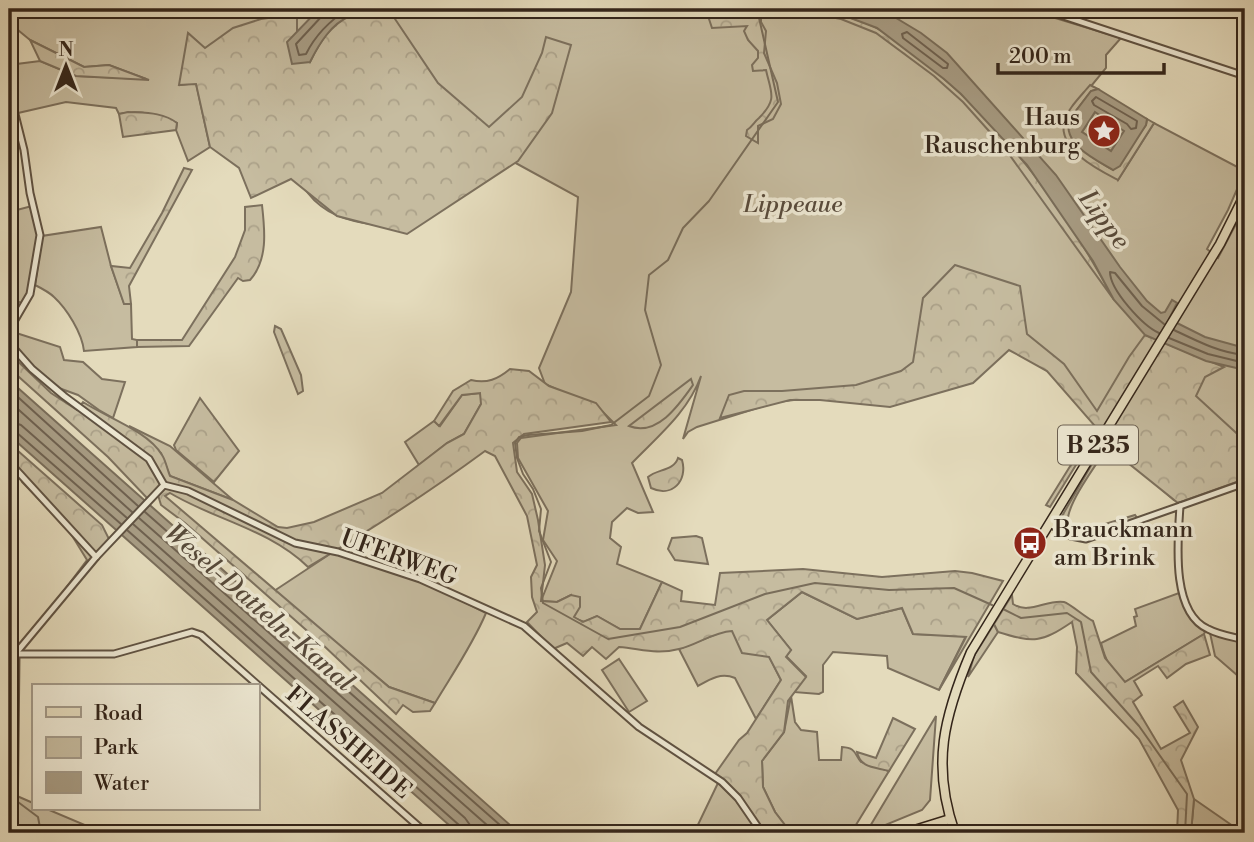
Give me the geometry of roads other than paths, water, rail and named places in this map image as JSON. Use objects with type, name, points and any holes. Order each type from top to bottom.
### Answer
[{"type":"main road","name":"B 235","points":[[950,819],[942,767],[944,738],[950,705],[978,639],[1189,296],[1220,244],[1245,194]]},
{"type":"main road","points":[[905,833],[950,819],[956,833]]},
{"type":"street","points":[[1042,9],[1245,76]]},
{"type":"street","points":[[9,90],[24,150],[40,235],[30,294],[9,330]]},
{"type":"street","points":[[9,343],[32,369],[64,396],[149,460],[164,485],[96,557],[12,653],[13,833]]},
{"type":"street","points":[[9,462],[96,557]]},
{"type":"street","points":[[1050,524],[1071,536],[1086,539],[1245,484]]},
{"type":"street","name":"UFERWEG","points":[[164,485],[188,491],[295,543],[338,552],[420,579],[524,626],[639,727],[722,782],[738,798],[762,833]]},
{"type":"street","points":[[1180,506],[1178,564],[1181,589],[1189,609],[1206,629],[1245,640]]},
{"type":"street","name":"FLASSHEIDE","points":[[12,653],[114,654],[192,632],[201,635],[257,684]]},
{"type":"street","name":"FLASSHEIDE","points":[[259,686],[426,833]]},
{"type":"water","points":[[319,9],[429,9],[428,16],[377,12],[350,16],[331,29],[310,62],[292,64],[287,42]]},
{"type":"water","points":[[575,9],[804,9],[674,17]]},
{"type":"water","points":[[814,9],[881,9],[921,33],[947,53],[1056,175],[1147,301],[1161,313],[1165,312],[1172,300],[1177,303],[1169,319],[1205,337],[1245,348],[1245,370],[1206,361],[1145,335],[1114,300],[1093,261],[1027,165],[961,94],[877,28],[840,14]]},
{"type":"water","points":[[1098,89],[1147,119],[1146,125],[1120,166],[1113,170],[1082,151],[1068,129],[1069,120],[1091,91]],"holes":[[[1095,112],[1124,131],[1111,151],[1082,132]]]},
{"type":"water","name":"Wesel-Datteln-Kanal","points":[[9,380],[519,833],[458,833],[9,435]]},
{"type":"waterway","points":[[757,9],[778,102],[709,201],[683,228],[668,260],[649,275],[645,310],[661,365],[649,396],[611,425],[582,431],[528,435],[519,437],[515,443],[523,474],[541,509],[539,531],[551,562],[541,588],[543,603],[608,639],[680,627],[765,594],[815,583],[889,590],[954,588],[992,605]]},
{"type":"waterway","points":[[1003,609],[1021,618],[1067,613],[1081,622],[1091,672],[1139,726],[1187,794],[1185,833]]},
{"type":"waterway","points":[[18,802],[38,817],[41,833]]},
{"type":"place","name":"Haus Rauschenburg","points":[[1104,131]]},
{"type":"place","name":"Brauckmann am Brink","points":[[1030,543]]},
{"type":"park label","name":"Lippeaue","points":[[793,204]]},
{"type":"water label","name":"Lippe","points":[[1105,219]]}]
